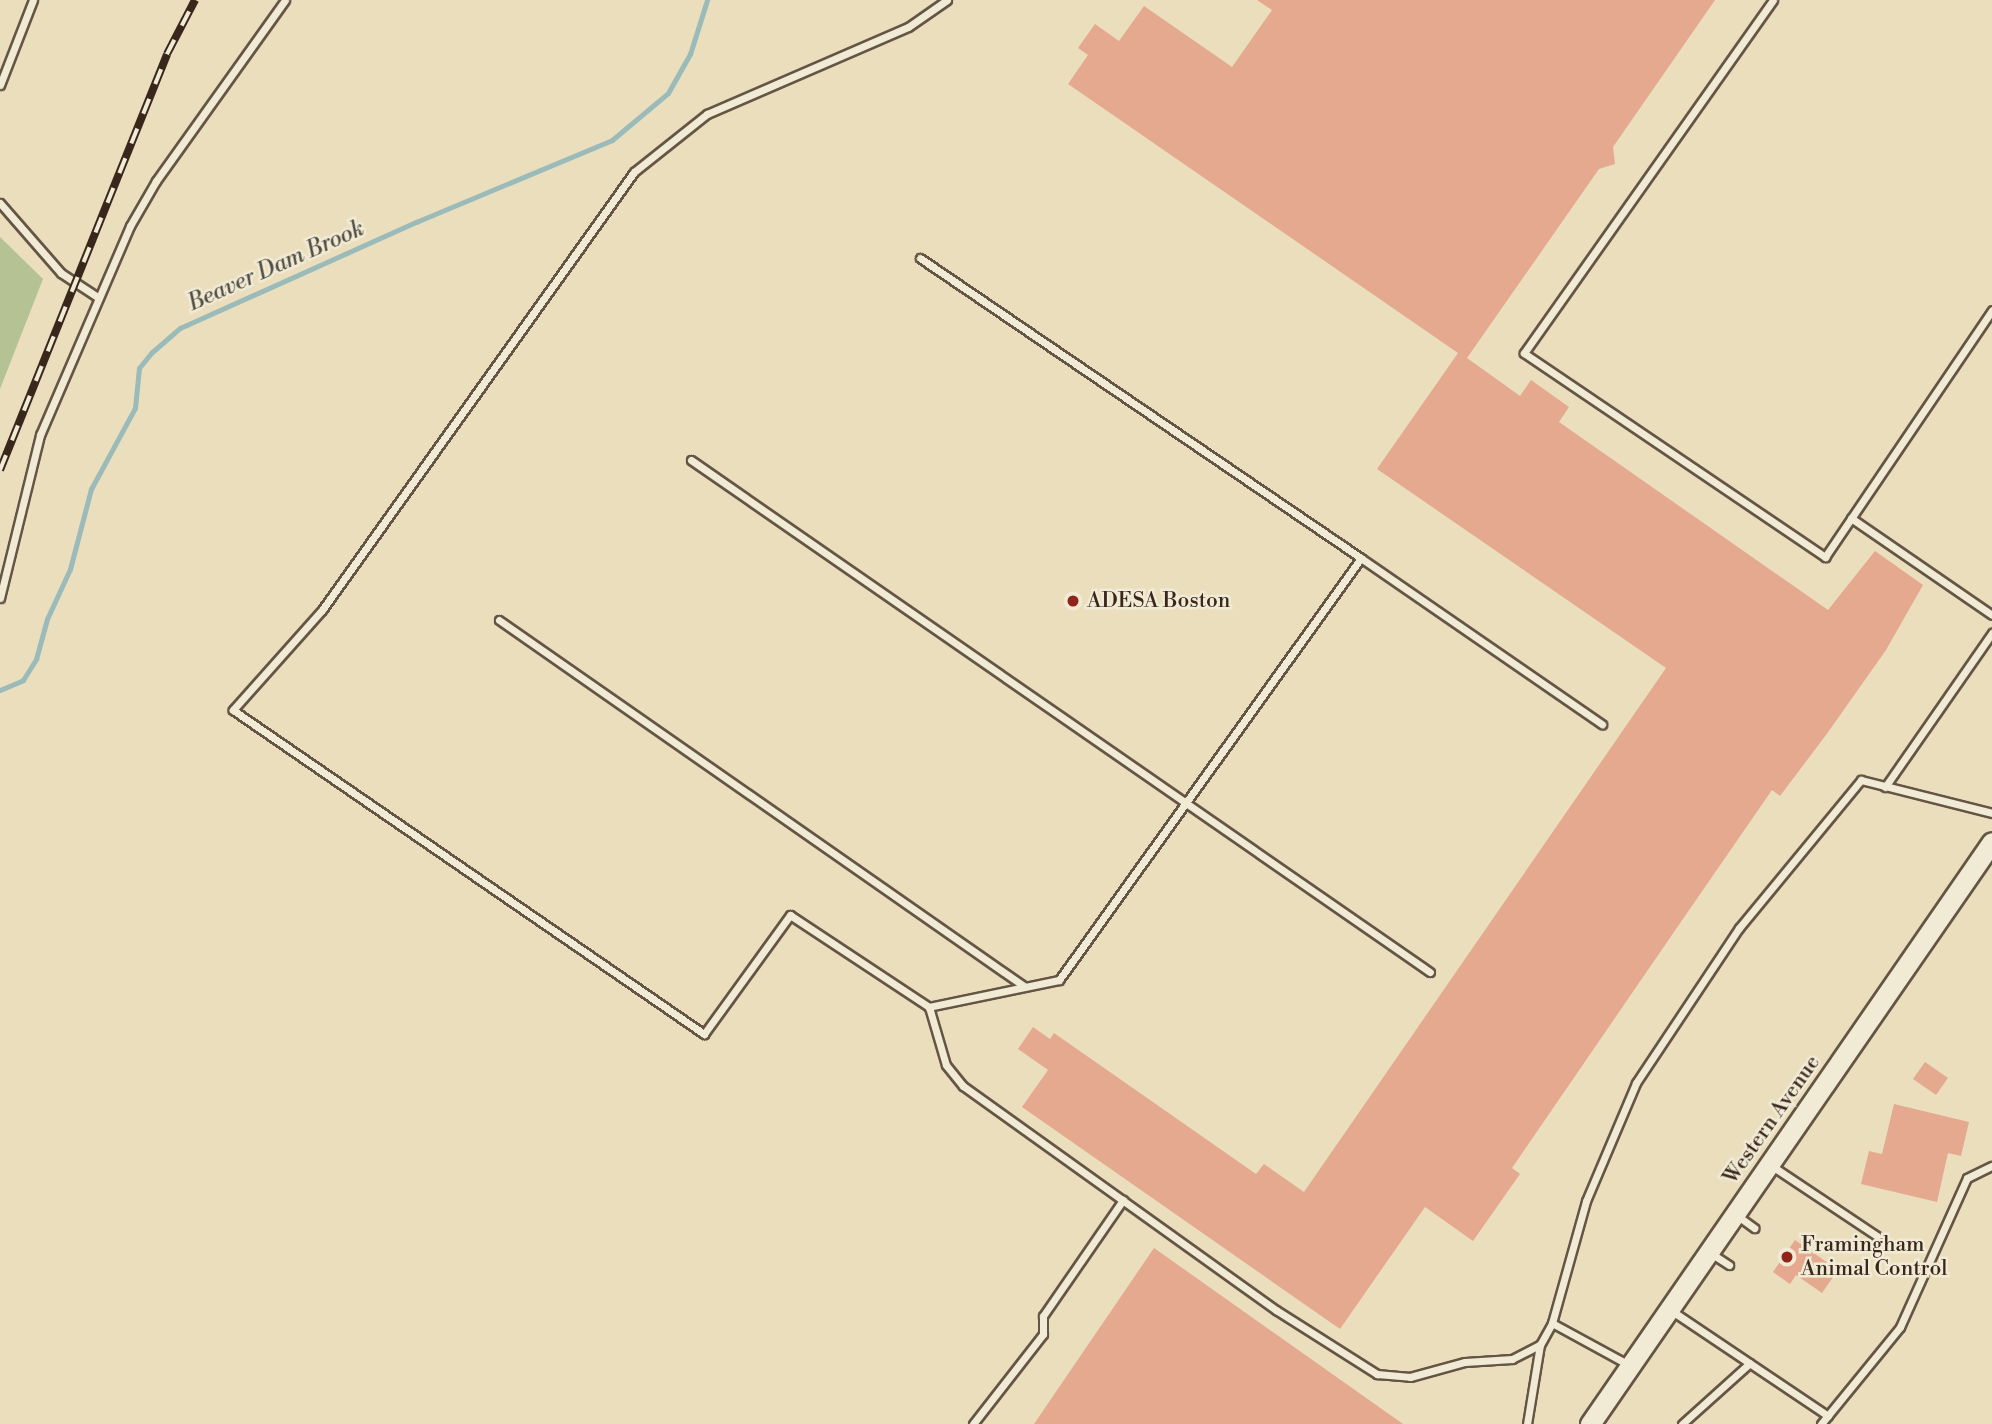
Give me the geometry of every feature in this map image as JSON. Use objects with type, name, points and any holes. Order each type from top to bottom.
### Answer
[{"type":"street","name":"Western Avenue","points":[[1590,1424],[1992,842]]},
{"type":"lane","points":[[0,85],[33,0]]},
{"type":"lane","points":[[0,597],[40,435],[130,226],[156,181],[285,0]]},
{"type":"lane","points":[[947,0],[908,27],[707,114],[634,172],[322,610],[233,710],[704,1034],[790,915],[929,1007],[946,1065],[963,1086],[1276,1310],[1377,1374],[1410,1377],[1465,1362],[1512,1359],[1540,1345]]},
{"type":"lane","points":[[1773,0],[1524,353],[1825,557],[1992,310]]},
{"type":"lane","points":[[0,203],[61,273],[99,298]]},
{"type":"lane","points":[[920,258],[1602,724]]},
{"type":"lane","points":[[691,460],[1430,972]]},
{"type":"lane","points":[[1851,518],[1992,615]]},
{"type":"lane","points":[[929,1007],[1059,980],[1361,558]]},
{"type":"lane","points":[[499,620],[1025,987]]},
{"type":"lane","points":[[1885,787],[1992,633]]},
{"type":"lane","points":[[1527,1424],[1540,1345],[1552,1323],[1586,1201],[1636,1083],[1739,928],[1861,780],[1992,813]]},
{"type":"lane","points":[[1769,1164],[1877,1236]]},
{"type":"lane","points":[[1821,1424],[1900,1327],[1967,1178],[1992,1166]]},
{"type":"lane","points":[[974,1424],[1043,1334],[1043,1316],[1123,1200]]},
{"type":"lane","points":[[1734,1214],[1754,1228]]},
{"type":"lane","points":[[1708,1251],[1729,1265]]},
{"type":"lane","points":[[1669,1308],[1828,1416]]},
{"type":"lane","points":[[1552,1323],[1629,1365]]},
{"type":"lane","points":[[1682,1424],[1750,1363]]},
{"type":"green space","points":[[0,237],[43,279],[0,389]]},
{"type":"building","points":[[1257,0],[1715,0],[1613,147],[1615,164],[1599,169],[1467,358],[1520,396],[1531,380],[1569,407],[1559,422],[1828,610],[1875,551],[1923,585],[1886,650],[1780,796],[1772,790],[1512,1168],[1520,1174],[1473,1241],[1425,1207],[1340,1329],[1022,1107],[1048,1070],[1018,1049],[1033,1027],[1050,1039],[1054,1033],[1256,1174],[1264,1164],[1304,1192],[1666,668],[1377,469],[1458,353],[1068,84],[1088,55],[1078,48],[1095,24],[1119,41],[1144,6],[1232,67],[1272,10]]},
{"type":"building","points":[[1925,1062],[1948,1078],[1936,1095],[1913,1079]]},
{"type":"building","points":[[1894,1104],[1969,1122],[1961,1156],[1948,1153],[1937,1202],[1861,1184],[1869,1151],[1882,1154]]},
{"type":"building","points":[[1795,1240],[1838,1270],[1822,1293],[1796,1275],[1790,1284],[1773,1272]]},
{"type":"building","points":[[1154,1248],[1403,1424],[1034,1424]]},
{"type":"waterway","name":"Beaver Dam Brook","points":[[0,690],[23,680],[36,659],[47,619],[70,569],[91,489],[135,408],[139,368],[151,353],[180,328],[416,222],[612,140],[668,93],[690,54],[707,0]]},
{"type":"railway","points":[[0,470],[167,54],[195,0]]},
{"type":"place","name":"ADESA Boston","points":[[1073,601]]},
{"type":"place","name":"Framingham Animal Control","points":[[1787,1257]]}]
